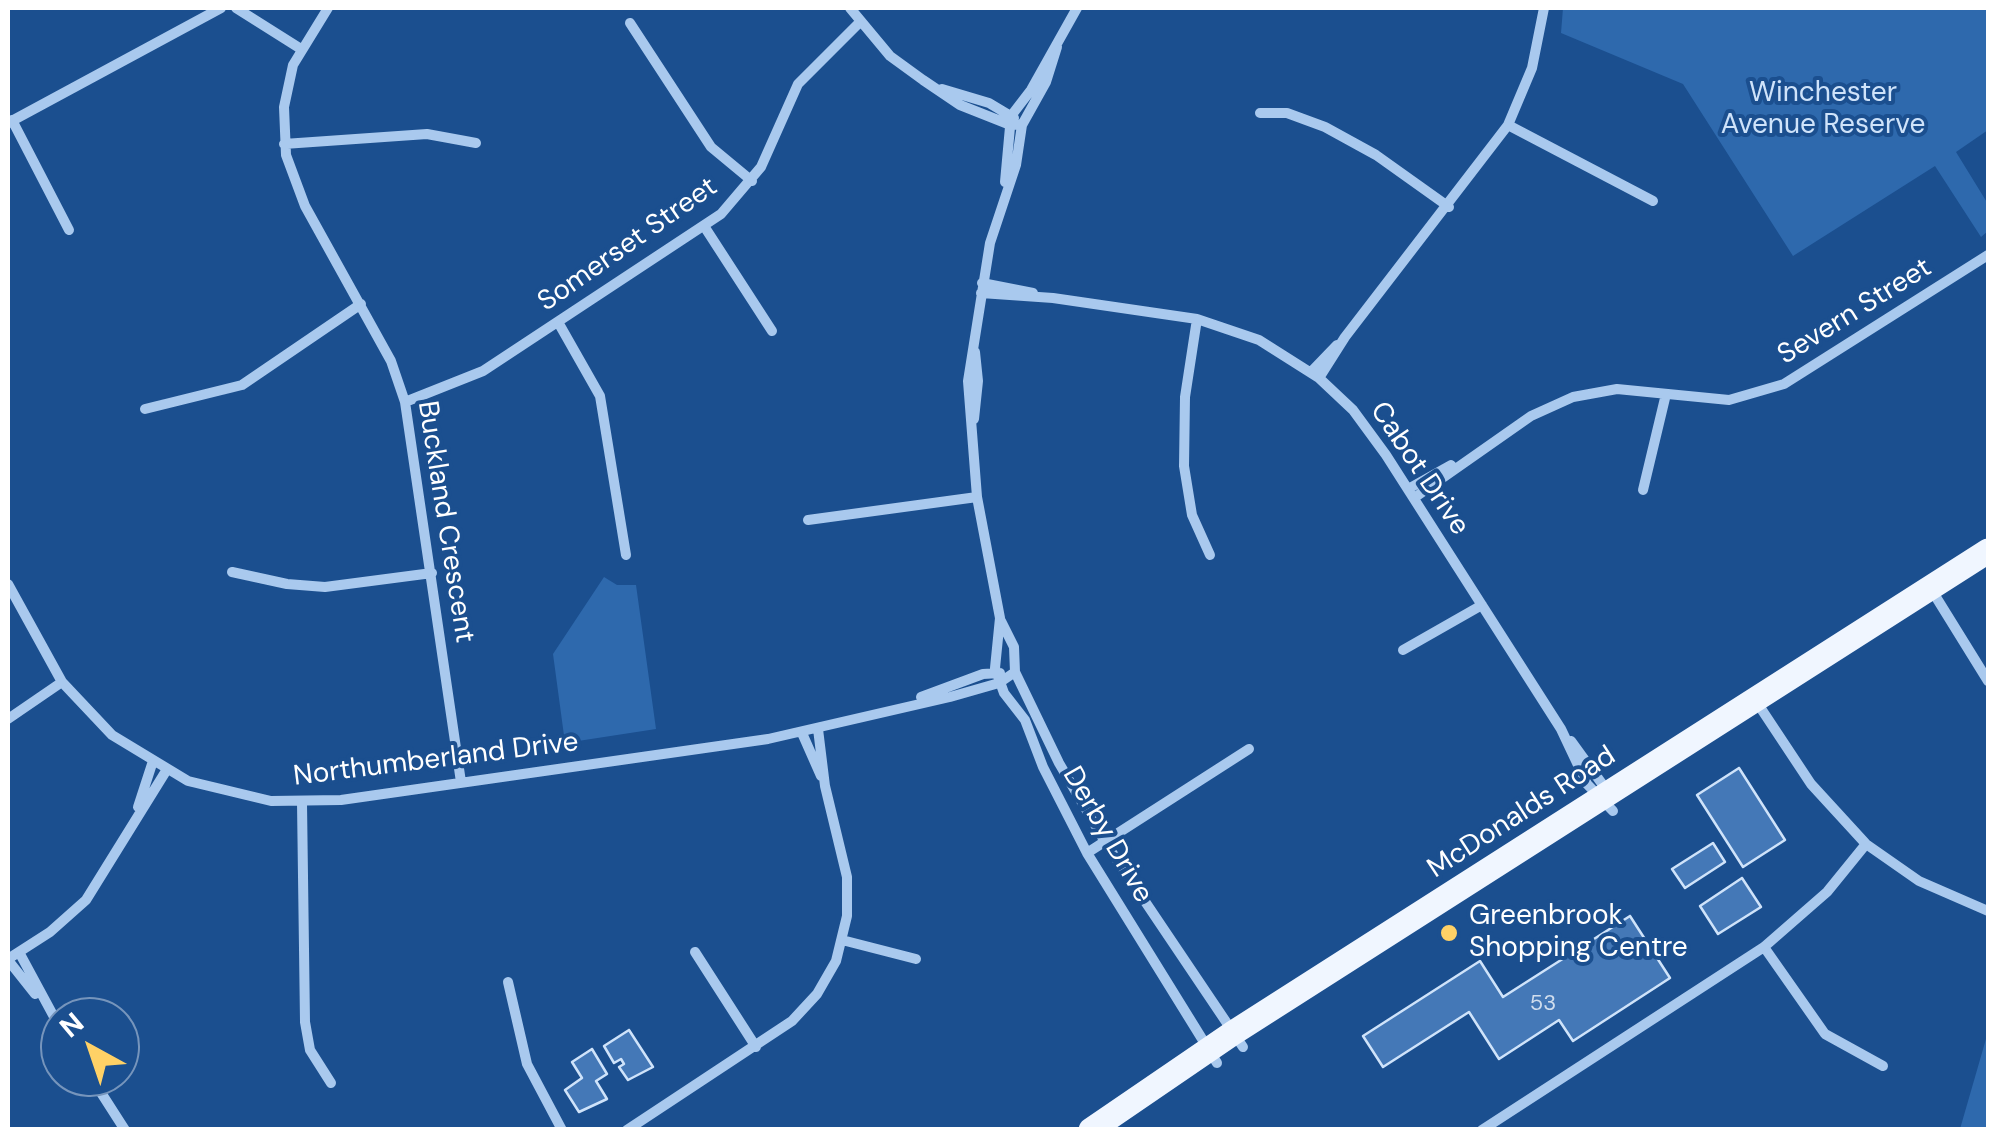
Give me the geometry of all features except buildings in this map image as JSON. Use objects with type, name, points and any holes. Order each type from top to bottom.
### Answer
[{"type":"main road","name":"McDonalds Road","points":[[1092,1130],[1760,707],[1934,594],[1988,551]]},
{"type":"main road","name":"McDonalds Road","points":[[1934,594],[1988,566]]},
{"type":"main road","name":"McDonalds Road","points":[[1114,1130],[1213,1056]]},
{"type":"street","points":[[70,230],[10,122],[221,8]]},
{"type":"street","points":[[236,8],[300,48]]},
{"type":"street","name":"Buckland Crescent","points":[[328,8],[300,48],[284,107],[284,144],[304,206],[391,361],[405,402],[461,782]]},
{"type":"street","points":[[850,8],[890,56],[932,86],[976,99],[1022,125]]},
{"type":"street","name":"Derby Drive","points":[[1078,8],[1010,120],[1005,188],[982,288],[973,423],[976,497],[1000,618],[997,678],[1025,720],[1043,767],[1087,854],[1213,1056]]},
{"type":"street","points":[[1315,375],[1449,207],[1508,125],[1532,68],[1544,8]]},
{"type":"street","name":"Somerset Street","points":[[405,402],[465,381],[704,226],[752,181],[798,84],[860,22]]},
{"type":"street","points":[[630,23],[711,147],[752,181]]},
{"type":"street","name":"Derby Drive","points":[[1005,188],[1016,164],[1022,125],[1046,82],[1057,47]]},
{"type":"street","points":[[1260,112],[1303,117],[1344,137],[1449,207]]},
{"type":"street","points":[[1508,125],[1653,201]]},
{"type":"street","points":[[284,144],[427,134],[476,142]]},
{"type":"street","points":[[704,226],[772,331]]},
{"type":"street","name":"Severn Street","points":[[1411,493],[1531,416],[1573,396],[1617,389],[1729,400],[1784,384],[1988,255]]},
{"type":"street","name":"Cabot Drive","points":[[982,288],[1197,320],[1259,340],[1315,375],[1353,410],[1411,493],[1606,801]]},
{"type":"street","points":[[144,409],[227,390],[257,377],[361,304]]},
{"type":"street","points":[[1197,320],[1184,397],[1183,450],[1192,514],[1210,555]]},
{"type":"street","points":[[558,322],[593,378],[606,414],[626,555]]},
{"type":"street","points":[[1644,490],[1666,394]]},
{"type":"street","points":[[808,520],[976,497]]},
{"type":"street","points":[[232,572],[287,584],[325,587],[432,573]]},
{"type":"street","name":"Northumberland Drive","points":[[8,584],[62,682],[112,735],[152,764],[218,792],[302,803],[802,732],[1015,672]]},
{"type":"street","points":[[1934,594],[1988,681]]},
{"type":"street","points":[[1403,650],[1482,605]]},
{"type":"street","name":"Derby Drive","points":[[1000,618],[1014,646],[1015,672],[1059,764],[1105,842],[1238,1040]]},
{"type":"street","points":[[8,719],[62,682]]},
{"type":"street","points":[[1760,707],[1811,784],[1866,844],[1919,881],[1988,911]]},
{"type":"street","points":[[628,1130],[756,1047],[792,1021],[817,994],[842,940],[847,877],[825,786],[818,728]]},
{"type":"street","points":[[802,732],[825,786]]},
{"type":"street","points":[[1087,854],[1249,749]]},
{"type":"street","points":[[134,817],[152,764]]},
{"type":"street","points":[[40,1000],[8,960],[86,900],[166,771]]},
{"type":"street","points":[[302,803],[305,1022],[310,1050],[331,1084]]},
{"type":"street","points":[[1487,1128],[1764,947],[1817,902],[1866,844]]},
{"type":"street","points":[[842,940],[916,959]]},
{"type":"street","points":[[1764,947],[1825,1034],[1883,1066]]},
{"type":"street","points":[[20,952],[42,997]]},
{"type":"street","points":[[695,952],[756,1047]]},
{"type":"street","points":[[508,982],[527,1064],[562,1130]]},
{"type":"street","points":[[104,1097],[125,1130]]},
{"type":"green space","name":"Winchester Avenue Reserve","points":[[1563,8],[1988,8],[1988,130],[1956,152],[1988,204],[1988,231],[1981,237],[1935,166],[1793,256],[1683,84],[1561,33]]},
{"type":"green space","points":[[604,577],[617,585],[636,585],[656,729],[565,743],[553,654]]},
{"type":"green space","points":[[1988,1032],[1988,1129],[1960,1129]]},
{"type":"place","name":"Greenbrook Shopping Centre","points":[[1449,933]]}]
